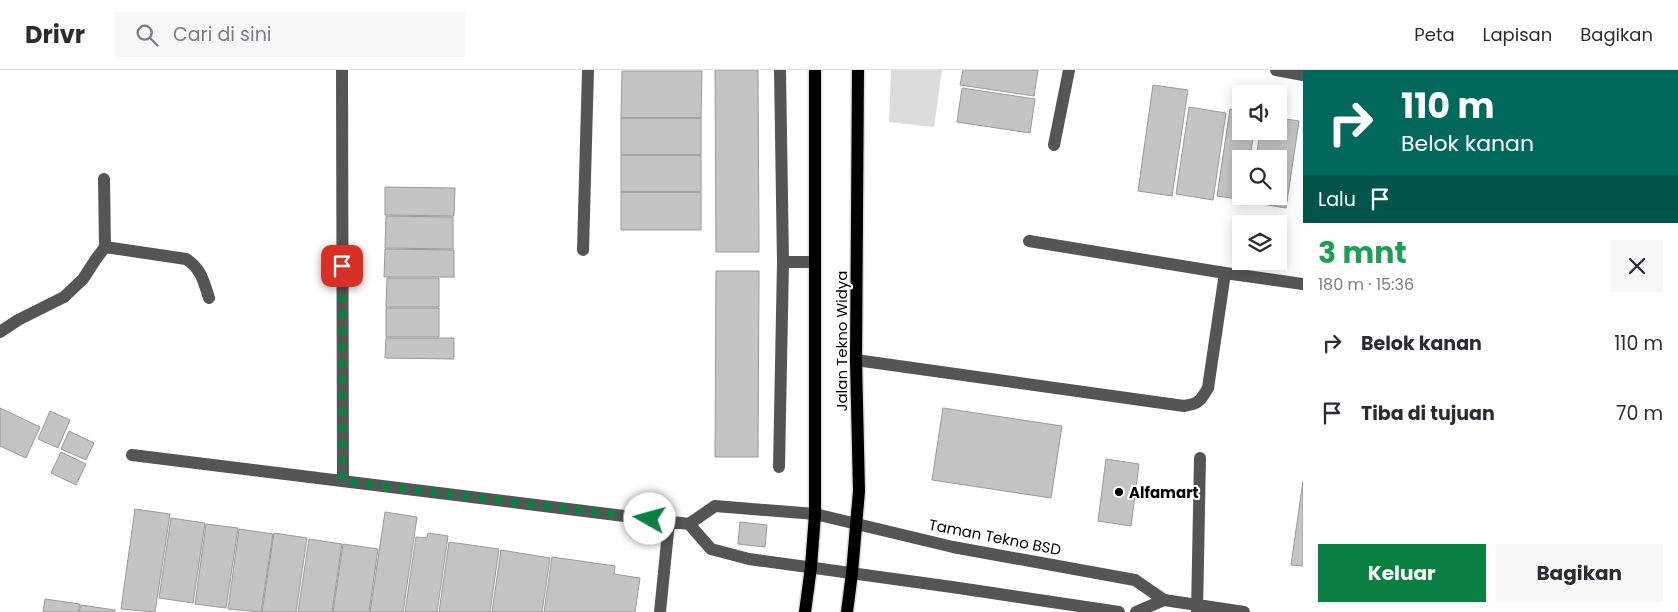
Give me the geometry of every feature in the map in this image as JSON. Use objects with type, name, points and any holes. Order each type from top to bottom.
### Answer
[{"type":"main road","name":"Jalan Tekno Widya","points":[[805,612],[815,514],[815,70]]},
{"type":"main road","name":"Jalan Tekno Widya","points":[[847,612],[859,491],[856,360],[858,70]]},
{"type":"street","points":[[342,70],[342,481]]},
{"type":"street","points":[[583,250],[588,70]]},
{"type":"street","points":[[779,467],[783,262],[780,70]]},
{"type":"street","points":[[1054,145],[1069,70]]},
{"type":"street","points":[[1276,70],[1303,75]]},
{"type":"street","points":[[0,332],[18,320],[64,297],[83,279],[105,247],[104,179]]},
{"type":"street","points":[[1029,241],[1303,284]]},
{"type":"street","points":[[105,247],[186,259],[195,265],[198,270],[209,298]]},
{"type":"street","points":[[783,262],[814,262]]},
{"type":"street","points":[[856,360],[1184,406],[1193,405],[1201,400],[1208,388],[1225,273]]},
{"type":"street","points":[[132,455],[689,524],[711,549],[749,559],[1119,612]]},
{"type":"street","points":[[1198,609],[1200,458]]},
{"type":"street","name":"Taman Tekno BSD","points":[[689,524],[715,506],[815,514],[953,547],[1135,580],[1164,600],[1198,609],[1244,612]]},
{"type":"street","points":[[660,612],[669,522]]},
{"type":"street","points":[[1136,612],[1164,600]]},
{"type":"shaded area","points":[[891,70],[942,70],[934,127],[889,122]]},
{"type":"building","points":[[715,70],[758,70],[759,252],[716,252]]},
{"type":"building","points":[[963,70],[1038,70],[1034,96],[960,85]]},
{"type":"building","points":[[622,71],[702,71],[701,118],[621,118]]},
{"type":"building","points":[[1153,85],[1188,90],[1172,196],[1138,191]]},
{"type":"building","points":[[962,88],[1035,99],[1030,133],[957,122]]},
{"type":"building","points":[[1189,107],[1226,113],[1213,200],[1176,194]]},
{"type":"building","points":[[1230,109],[1232,109],[1232,140],[1253,140],[1251,150],[1232,150],[1232,198],[1217,196]]},
{"type":"building","points":[[621,118],[701,118],[701,155],[621,155]]},
{"type":"building","points":[[1287,119],[1299,121],[1287,201],[1287,150],[1257,150],[1259,140],[1287,140]]},
{"type":"building","points":[[621,155],[701,155],[701,192],[621,192]]},
{"type":"building","points":[[385,187],[455,188],[454,216],[385,215]]},
{"type":"building","points":[[621,192],[701,192],[701,230],[621,230]]},
{"type":"building","points":[[1268,205],[1286,205],[1286,208]]},
{"type":"building","points":[[386,216],[453,217],[453,249],[385,248]]},
{"type":"building","points":[[385,249],[454,250],[454,277],[384,277]]},
{"type":"building","points":[[716,271],[759,271],[758,457],[715,457]]},
{"type":"building","points":[[387,278],[439,278],[439,307],[386,307]]},
{"type":"building","points":[[386,308],[439,308],[439,337],[386,337]]},
{"type":"building","points":[[386,338],[454,338],[454,359],[385,358]]},
{"type":"building","points":[[0,408],[40,427],[26,458],[0,446]]},
{"type":"building","points":[[943,408],[1062,426],[1051,498],[932,480]]},
{"type":"building","points":[[50,411],[70,420],[58,448],[38,439]]},
{"type":"building","points":[[69,431],[94,443],[86,460],[61,449]]},
{"type":"building","points":[[61,452],[86,464],[76,485],[51,473]]},
{"type":"building","name":"Alfamart","points":[[1106,459],[1139,464],[1131,526],[1098,521]]},
{"type":"building","points":[[1303,481],[1303,566],[1291,565]]},
{"type":"building","points":[[135,509],[170,514],[155,612],[121,609]]},
{"type":"building","points":[[385,512],[417,517],[403,612],[370,612]]},
{"type":"building","points":[[171,518],[205,523],[193,603],[159,598]]},
{"type":"building","points":[[740,522],[767,525],[765,547],[738,544]]},
{"type":"building","points":[[206,524],[238,528],[226,608],[195,604]]},
{"type":"building","points":[[239,529],[273,534],[261,612],[228,609]]},
{"type":"building","points":[[274,533],[307,538],[296,612],[262,612]]},
{"type":"building","points":[[428,533],[448,536],[437,612],[405,612],[416,537],[427,538]]},
{"type":"building","points":[[309,539],[342,544],[332,612],[298,612]]},
{"type":"building","points":[[449,542],[499,549],[490,612],[439,612]]},
{"type":"building","points":[[343,544],[378,549],[369,612],[333,612]]},
{"type":"building","points":[[501,550],[550,558],[542,612],[492,612]]},
{"type":"building","points":[[552,557],[615,566],[614,574],[640,578],[635,612],[544,612]]},
{"type":"building","points":[[45,599],[80,604],[78,612],[43,612]]},
{"type":"building","points":[[81,605],[115,610],[115,612],[79,612]]},
{"type":"place","name":"Alfamart","points":[[1119,492]]},
{"type":"route","points":[[342,266],[342,481],[650,519]]}]
